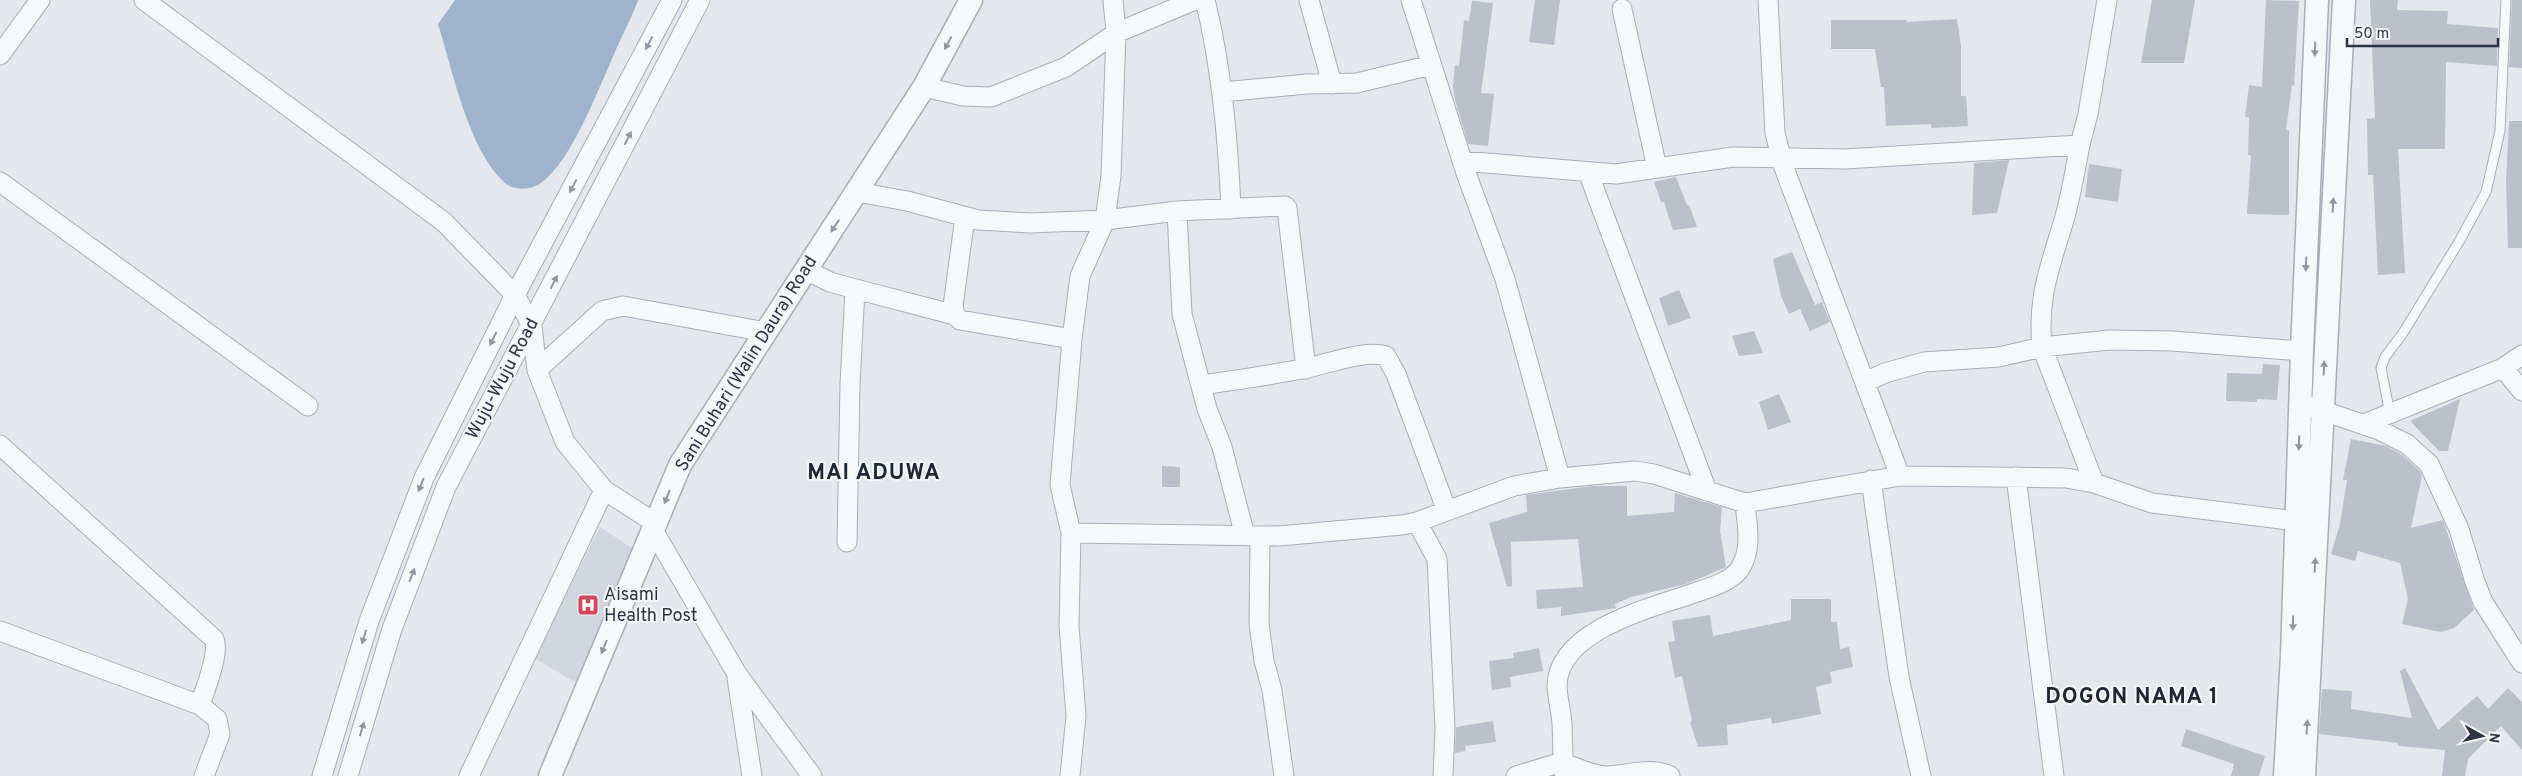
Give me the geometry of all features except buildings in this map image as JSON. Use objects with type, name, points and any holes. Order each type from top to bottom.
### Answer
[{"type":"street","points":[[0,55],[40,0]]},
{"type":"street","points":[[144,0],[444,222],[515,295],[532,326],[537,370],[565,442],[604,490],[655,527],[736,674],[812,776]]},
{"type":"street","name":"Wuju-Wuju Road","points":[[322,776],[369,621],[424,478],[515,295],[672,0]]},
{"type":"street","name":"Wuju-Wuju Road","points":[[348,776],[392,628],[446,488],[700,0]]},
{"type":"street","name":"Sani Buhari (Walin Daura) Road","points":[[550,776],[680,465],[924,87],[971,0]]},
{"type":"street","points":[[1070,776],[1076,716],[1069,626],[1070,533],[1060,485],[1072,339],[1080,276],[1105,220],[1111,176],[1116,33],[1113,0]]},
{"type":"street","points":[[924,87],[963,96],[991,96],[1066,67],[1116,33],[1195,0]]},
{"type":"street","points":[[1205,0],[1214,36],[1222,92],[1229,156],[1232,209]]},
{"type":"street","points":[[1309,0],[1332,84]]},
{"type":"street","points":[[1411,0],[1462,161],[1505,279],[1560,478]]},
{"type":"street","points":[[1768,0],[1775,133],[1796,203],[1900,476]]},
{"type":"street","points":[[2094,483],[2042,347],[2039,319],[2047,273],[2065,218],[2088,114],[2107,0]]},
{"type":"street","points":[[2304,776],[2311,406],[2302,351],[2317,0]]},
{"type":"street","points":[[2285,776],[2292,656],[2296,521],[2311,406],[2344,0]]},
{"type":"street","points":[[1622,9],[1657,168]]},
{"type":"street","points":[[1222,92],[1357,84],[1431,66]]},
{"type":"street","points":[[1462,161],[1616,174],[1733,157],[1844,159],[2080,145]]},
{"type":"street","points":[[1588,172],[1706,491]]},
{"type":"street","points":[[0,182],[308,406]]},
{"type":"street","points":[[856,192],[908,201],[978,220],[1030,222],[1105,220],[1177,212],[1276,205],[1287,208],[1306,368]]},
{"type":"street","points":[[1177,212],[1182,314],[1201,385],[1253,536],[1259,624],[1264,661],[1272,690],[1284,776]]},
{"type":"street","points":[[965,217],[953,306],[955,314],[960,320],[1072,339]]},
{"type":"street","points":[[806,270],[830,282],[855,290],[955,314]]},
{"type":"street","points":[[848,542],[850,384],[855,290]]},
{"type":"street","points":[[537,370],[602,311],[623,306],[766,332]]},
{"type":"street","points":[[1865,382],[1885,373],[1924,362],[1999,357],[2042,347],[2109,340],[2302,351]]},
{"type":"street","points":[[1201,385],[1306,368],[1367,354],[1378,353],[1386,356],[1396,374],[1447,511]]},
{"type":"street","points":[[2364,424],[2503,368],[2522,355]]},
{"type":"street","points":[[2503,368],[2522,391]]},
{"type":"street","points":[[2311,406],[2364,424],[2407,444],[2429,464],[2459,529],[2483,602],[2522,663]]},
{"type":"street","points":[[0,444],[214,639],[216,645],[214,661],[200,705]]},
{"type":"street","points":[[1070,533],[1279,536],[1417,522],[1514,486],[1560,478],[1635,471],[1654,474],[1745,503],[1900,476],[2066,478],[2094,483],[2152,504],[2296,521]]},
{"type":"street","points":[[2016,477],[2054,776]]},
{"type":"street","points":[[1871,480],[1899,677],[1921,776]]},
{"type":"street","points":[[469,776],[604,490]]},
{"type":"street","points":[[1564,769],[1562,723],[1557,684],[1562,664],[1574,648],[1594,632],[1626,616],[1718,584],[1738,571],[1747,554],[1748,534],[1745,503]]},
{"type":"street","points":[[1417,522],[1437,559],[1445,728],[1443,776]]},
{"type":"street","points":[[0,631],[200,705],[216,719],[220,734],[204,776]]},
{"type":"street","points":[[736,674],[752,776]]},
{"type":"street","points":[[1516,776],[1564,769],[1605,776],[1656,772],[1670,776]]},
{"type":"lane","points":[[2390,414],[2381,368],[2385,357],[2404,333],[2460,240],[2486,192],[2500,131],[2506,0]]},
{"type":"shaded area","name":"Aisami Health Post","points":[[600,527],[638,552],[580,685],[534,658]]},
{"type":"water","points":[[455,0],[638,0],[591,108],[573,143],[552,173],[537,185],[528,188],[508,186],[492,169],[471,131],[438,24]]},
{"type":"place","name":"Aisami Health Post","points":[[588,605]]},
{"type":"district","name":"MAI ADUWA","points":[[874,473]]},
{"type":"district","name":"DOGON NAMA 1","points":[[2132,697]]}]
